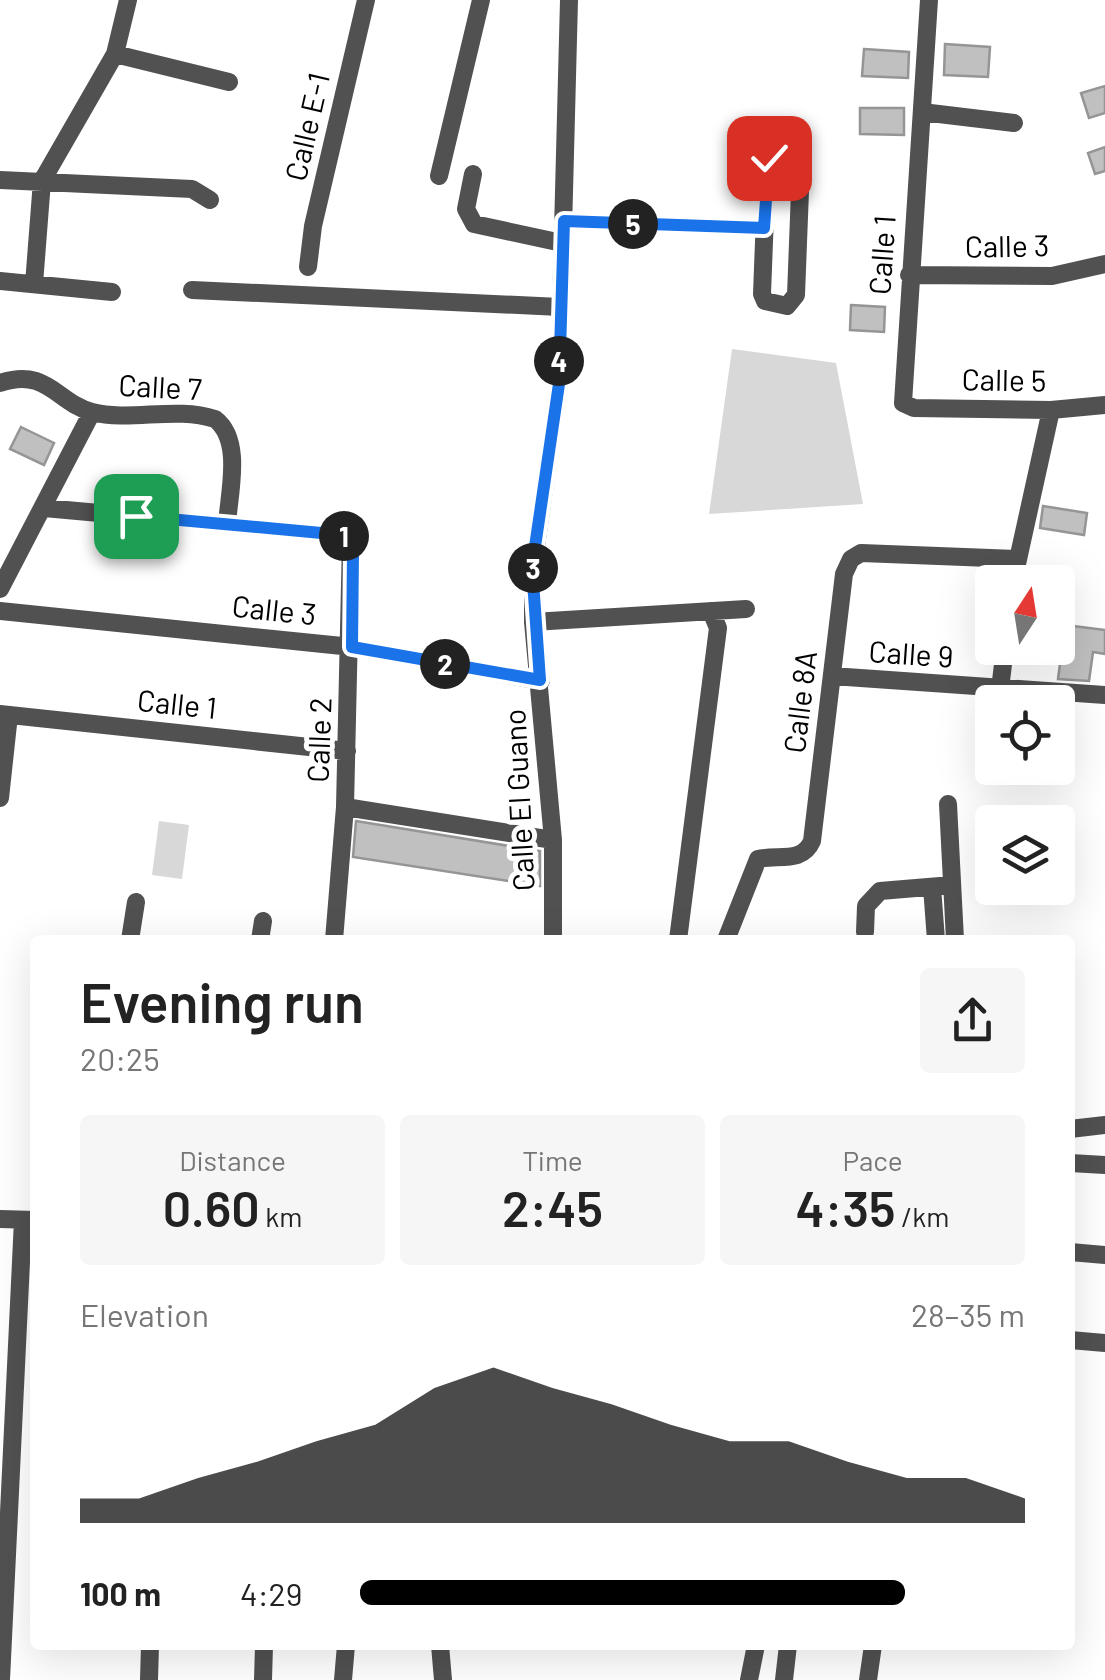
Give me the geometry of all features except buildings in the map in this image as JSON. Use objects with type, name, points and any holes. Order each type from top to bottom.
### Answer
[{"type":"street","points":[[34,284],[42,181],[115,54],[128,0]]},
{"type":"street","name":"Calle E-1","points":[[308,267],[312,226],[366,0]]},
{"type":"street","points":[[439,176],[481,0]]},
{"type":"street","name":"Calle El Guano","points":[[554,935],[553,840],[533,622],[532,567],[559,384],[568,0]]},
{"type":"street","name":"Calle 1","points":[[902,403],[929,0]]},
{"type":"street","points":[[115,54],[229,82]]},
{"type":"street","points":[[922,112],[1014,123]]},
{"type":"street","points":[[787,152],[801,165],[796,295],[788,306],[770,305],[762,294],[764,228],[767,163],[774,154],[787,152]]},
{"type":"street","points":[[473,174],[466,209],[474,224],[562,242]]},
{"type":"street","points":[[0,180],[192,189],[210,200]]},
{"type":"street","points":[[564,221],[764,228]]},
{"type":"street","name":"Calle 3","points":[[909,275],[1052,276],[1105,264]]},
{"type":"street","points":[[0,281],[112,292]]},
{"type":"street","points":[[192,290],[560,307]]},
{"type":"street","name":"Calle 7","points":[[0,383],[16,379],[52,386],[92,412],[203,415],[224,425],[232,448],[227,524]]},
{"type":"street","name":"Calle 5","points":[[902,403],[914,408],[1051,410],[1105,406]]},
{"type":"street","points":[[1015,565],[1051,410]]},
{"type":"street","points":[[0,589],[92,412]]},
{"type":"street","points":[[44,508],[227,524]]},
{"type":"street","name":"Calle 2","points":[[227,524],[343,535],[350,541],[352,647],[334,935]]},
{"type":"street","name":"Calle 8A","points":[[728,935],[758,859],[797,856],[808,851],[844,574],[851,559],[861,553],[1016,559]]},
{"type":"street","points":[[533,622],[746,609]]},
{"type":"street","name":"Calle 3","points":[[0,611],[352,647],[540,680]]},
{"type":"street","points":[[679,935],[718,628],[711,611]]},
{"type":"street","name":"Calle 9","points":[[832,676],[975,687]]},
{"type":"street","name":"Calle 9","points":[[1075,693],[1105,695]]},
{"type":"street","points":[[0,798],[4,714]]},
{"type":"street","name":"Calle 1","points":[[4,714],[347,752]]},
{"type":"street","points":[[937,935],[948,804]]},
{"type":"street","points":[[345,807],[553,840]]},
{"type":"street","points":[[865,932],[866,906],[874,894],[942,886]]},
{"type":"street","points":[[942,886],[955,935]]},
{"type":"street","points":[[131,935],[136,902]]},
{"type":"street","points":[[1075,1129],[1105,1125]]},
{"type":"street","points":[[1075,1163],[1105,1165]]},
{"type":"street","points":[[0,1220],[29,1220],[1,1680]]},
{"type":"street","points":[[1075,1253],[1105,1256]]},
{"type":"street","points":[[1075,1340],[1105,1343]]},
{"type":"street","points":[[149,1680],[150,1650]]},
{"type":"street","points":[[264,1650],[264,1680]]},
{"type":"street","points":[[343,1680],[346,1650]]},
{"type":"street","points":[[440,1650],[443,1680]]},
{"type":"street","points":[[749,1680],[756,1650]]},
{"type":"street","points":[[784,1680],[788,1650]]},
{"type":"street","points":[[868,1680],[872,1650]]},
{"type":"shaded area","points":[[732,349],[836,363],[863,504],[709,514]]},
{"type":"shaded area","points":[[159,821],[189,825],[182,879],[152,875]]},
{"type":"route","points":[[136,516],[343,535],[353,551],[352,647],[540,680],[532,567],[559,384],[564,221],[764,228],[769,158]]}]
